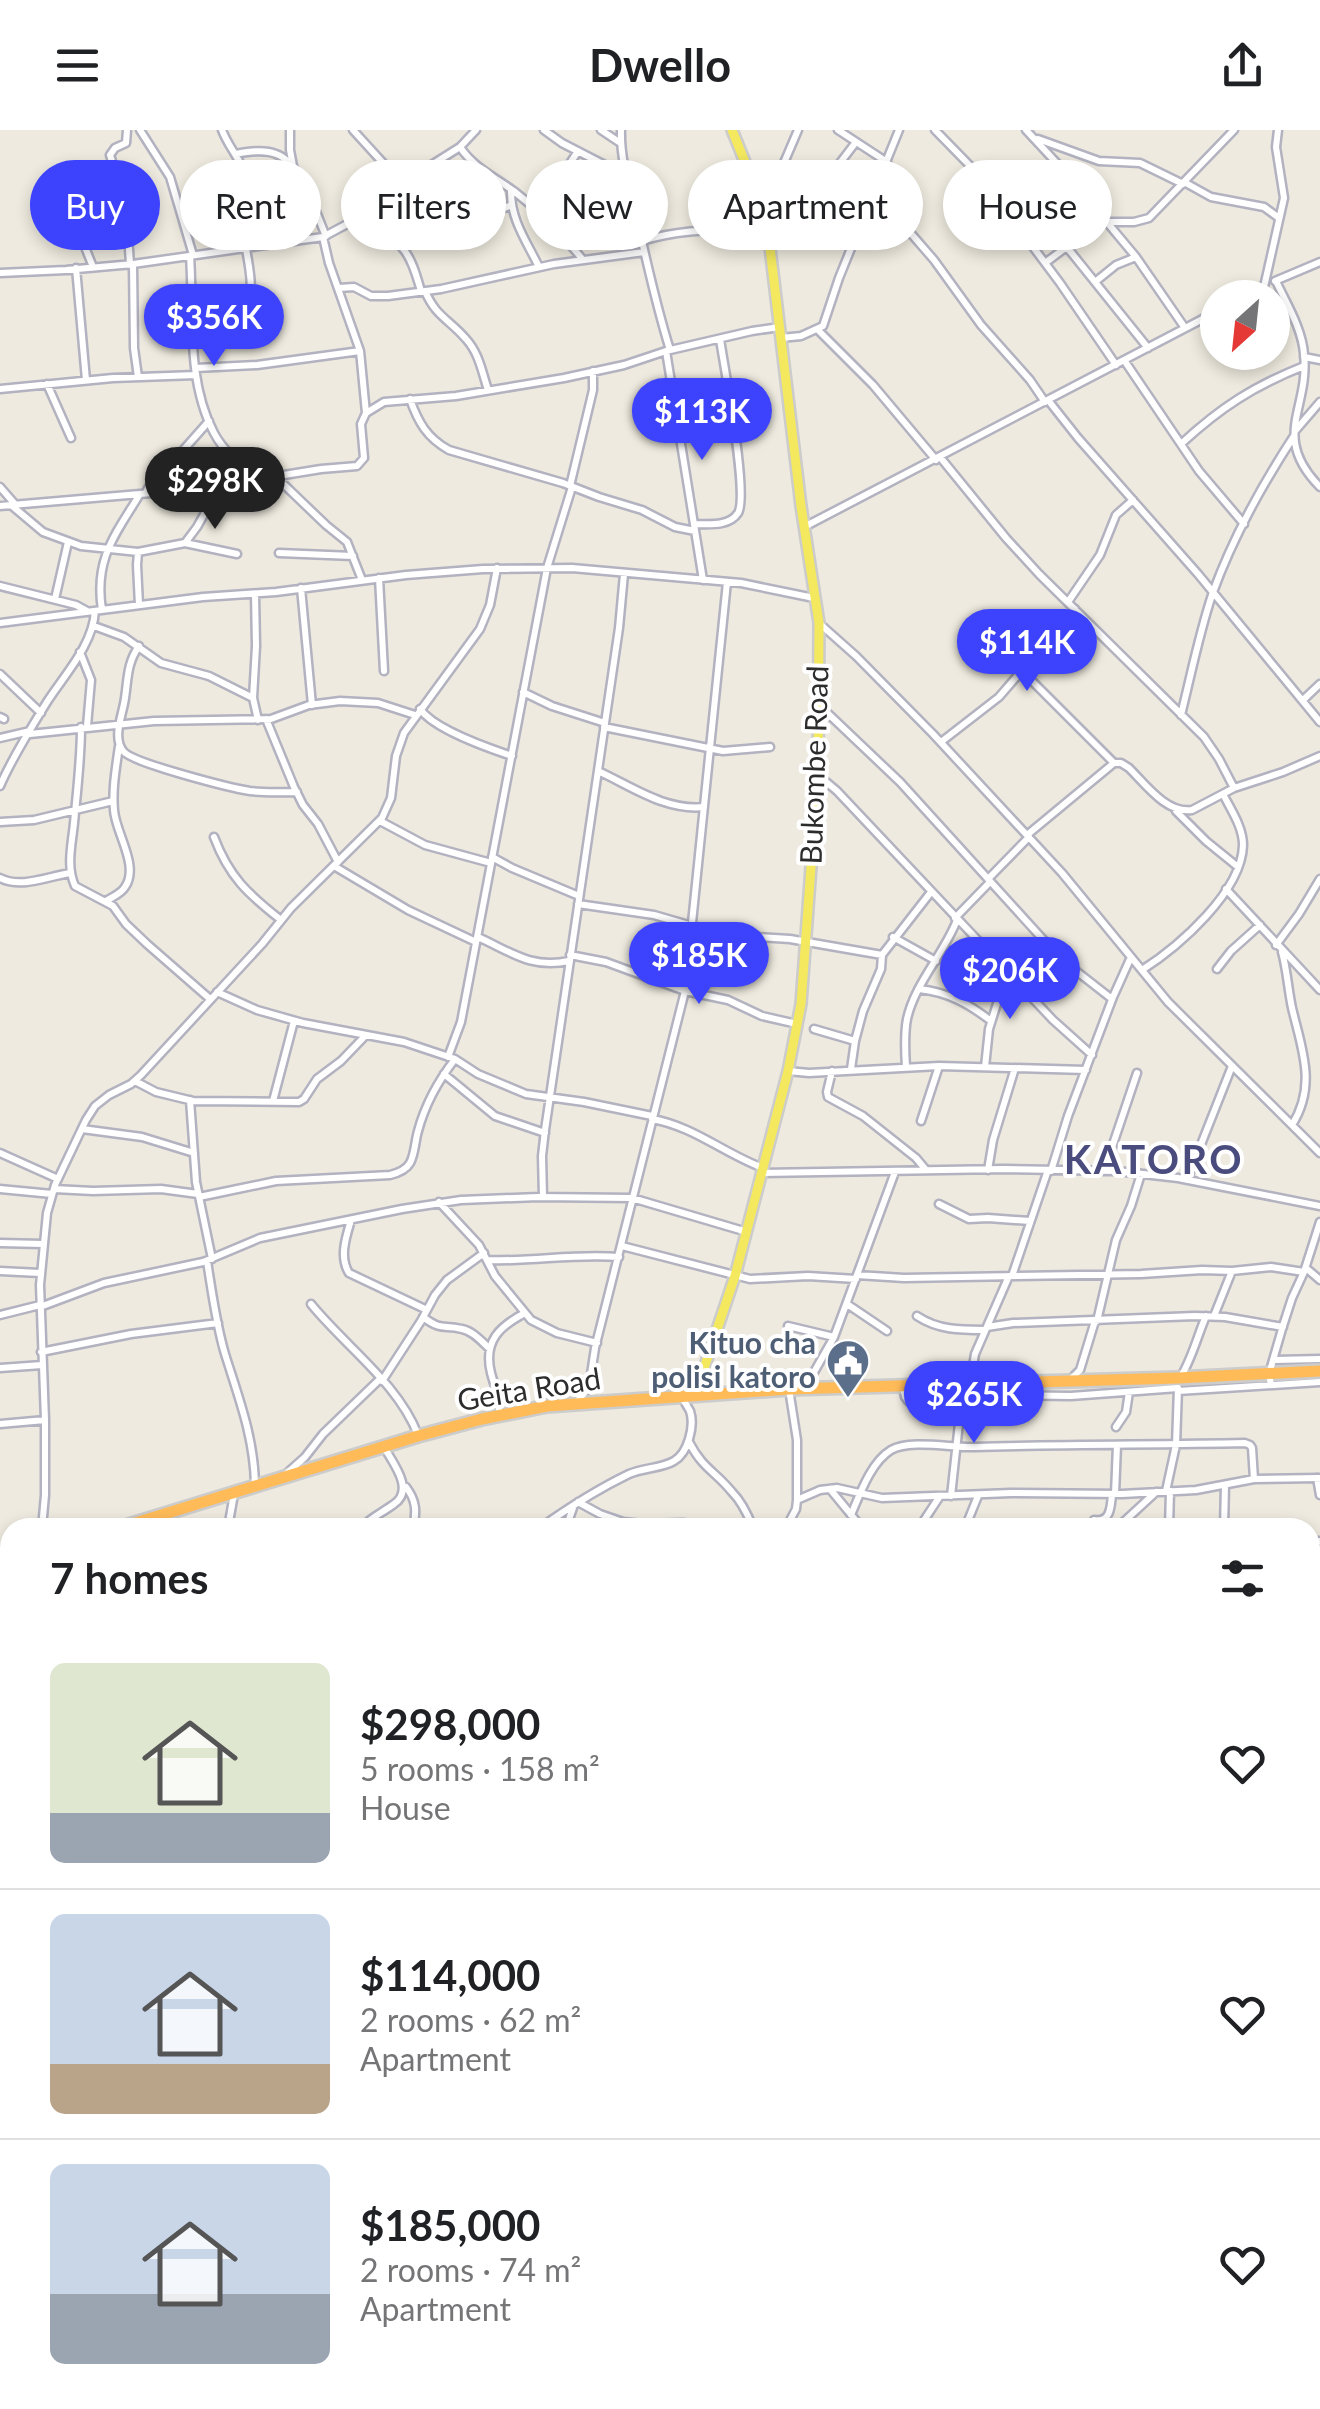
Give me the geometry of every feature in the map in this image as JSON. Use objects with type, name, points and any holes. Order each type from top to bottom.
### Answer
[{"type":"highway","name":"Geita Road","points":[[151,1518],[418,1436],[547,1406],[788,1389],[903,1386],[970,1391],[1069,1381],[1179,1384],[1270,1379],[1320,1371]]},
{"type":"main road","name":"Bukombe Road","points":[[732,130],[743,160]]},
{"type":"main road","name":"Bukombe Road","points":[[695,1395],[735,1276],[788,1070],[807,942],[818,775],[819,623],[769,250]]},
{"type":"street","points":[[127,130],[126,143],[110,155],[126,206],[138,377]]},
{"type":"street","points":[[140,130],[170,177],[192,256],[196,372],[209,421],[234,459],[258,478]]},
{"type":"street","points":[[222,130],[239,160]]},
{"type":"street","points":[[290,130],[292,160]]},
{"type":"street","points":[[353,130],[380,160]]},
{"type":"street","points":[[440,160],[476,130]]},
{"type":"street","points":[[544,130],[594,160]]},
{"type":"street","points":[[601,130],[620,142]]},
{"type":"street","points":[[621,130],[624,160]]},
{"type":"street","points":[[785,160],[798,130]]},
{"type":"street","points":[[838,130],[884,160]]},
{"type":"street","points":[[888,160],[899,130]]},
{"type":"street","points":[[935,130],[980,176],[1082,312],[1116,365]]},
{"type":"street","points":[[1026,130],[1053,160]]},
{"type":"street","points":[[1112,221],[1147,220],[1234,130]]},
{"type":"street","points":[[1265,280],[1284,198],[1276,147],[1278,130]]},
{"type":"street","points":[[1034,138],[1099,161],[1140,163],[1215,199],[1264,207],[1280,218]]},
{"type":"street","points":[[842,160],[856,142]]},
{"type":"street","points":[[460,147],[478,168],[526,202]]},
{"type":"street","points":[[235,154],[273,152],[284,160]]},
{"type":"street","points":[[573,160],[578,152]]},
{"type":"street","points":[[512,190],[516,221],[540,267]]},
{"type":"street","points":[[506,207],[512,205]]},
{"type":"street","points":[[321,236],[341,227]]},
{"type":"street","points":[[0,506],[220,485],[360,464],[364,455],[361,424],[366,413],[360,351],[321,228]]},
{"type":"street","points":[[1112,229],[1185,328]]},
{"type":"street","points":[[923,247],[981,325],[1213,592],[1320,722]]},
{"type":"street","points":[[86,250],[93,267]]},
{"type":"street","points":[[0,272],[132,264],[233,250]]},
{"type":"street","points":[[192,316],[242,309],[250,291],[247,250]]},
{"type":"street","points":[[404,250],[438,315],[472,346],[488,390]]},
{"type":"street","points":[[575,250],[584,262]]},
{"type":"street","points":[[366,413],[384,402],[456,396],[594,371],[720,338],[781,332],[801,336],[823,326],[851,250]]},
{"type":"street","points":[[1045,263],[1061,250]]},
{"type":"street","points":[[1069,250],[1148,348]]},
{"type":"street","points":[[338,288],[354,288],[371,296],[423,291],[540,267],[644,252],[668,350],[702,580]]},
{"type":"street","points":[[1096,282],[1116,265],[1136,257]]},
{"type":"street","points":[[1276,280],[1320,262]]},
{"type":"street","points":[[76,268],[86,380]]},
{"type":"street","points":[[1290,311],[1304,361],[1294,434],[1296,454],[1320,487]]},
{"type":"street","points":[[804,526],[1200,320]]},
{"type":"street","points":[[817,329],[873,385],[1006,538],[1204,737],[1234,788]]},
{"type":"street","points":[[410,399],[428,435],[449,450],[571,486],[642,510],[675,526],[694,528],[724,523],[736,516],[742,493],[720,338]]},
{"type":"street","points":[[0,389],[196,372],[360,351]]},
{"type":"street","points":[[1124,360],[1220,499],[1244,524]]},
{"type":"street","points":[[1182,444],[1240,396],[1304,361],[1320,360]]},
{"type":"street","points":[[0,1189],[53,1192],[161,1188],[199,1196],[276,1181],[390,1176],[411,1161],[418,1130],[452,1058],[458,1033],[547,568],[571,486],[594,371]]},
{"type":"street","points":[[47,384],[71,438]]},
{"type":"street","points":[[1181,715],[1213,592],[1271,471],[1320,402]]},
{"type":"street","points":[[0,786],[94,626],[108,549],[155,476],[209,421]]},
{"type":"street","points":[[275,476],[347,542],[362,580]]},
{"type":"street","points":[[184,543],[220,485]]},
{"type":"street","points":[[0,487],[43,532],[68,542],[138,552],[184,543],[237,554]]},
{"type":"street","points":[[1068,602],[1100,554],[1116,515],[1133,500]]},
{"type":"street","points":[[55,600],[68,542]]},
{"type":"street","points":[[138,552],[140,605]]},
{"type":"street","points":[[279,553],[354,556]]},
{"type":"street","points":[[43,1518],[45,1420],[40,1273],[58,1179],[95,1106],[134,1081],[280,920],[380,821],[391,798],[398,744],[480,629],[490,606],[496,568]]},
{"type":"street","points":[[0,623],[203,597],[496,568],[572,568],[728,582],[814,598]]},
{"type":"street","points":[[542,1197],[544,1134],[624,574]]},
{"type":"street","points":[[380,578],[384,670]]},
{"type":"street","points":[[576,1404],[589,1387],[684,991],[728,582]]},
{"type":"street","points":[[0,586],[94,611]]},
{"type":"street","points":[[301,588],[312,705]]},
{"type":"street","points":[[255,594],[253,698],[296,792],[318,824],[336,864],[420,916],[521,959],[544,964],[570,958],[606,962],[684,991],[728,1000],[762,1016],[797,1024]]},
{"type":"street","points":[[941,742],[999,697],[1075,609]]},
{"type":"street","points":[[819,623],[941,742],[1028,836],[1168,1002],[1320,1152]]},
{"type":"street","points":[[94,626],[124,637],[161,663],[209,676],[253,698]]},
{"type":"street","points":[[106,901],[124,889],[130,872],[114,814],[113,786],[130,661],[139,646]]},
{"type":"street","points":[[80,652],[91,680],[70,873],[75,886],[113,906],[165,962],[210,999]]},
{"type":"street","points":[[1023,672],[1114,763]]},
{"type":"street","points":[[0,674],[40,713]]},
{"type":"street","points":[[1302,700],[1320,684]]},
{"type":"street","points":[[523,692],[605,725],[711,750],[736,752],[770,747]]},
{"type":"street","points":[[0,738],[119,723],[262,719],[312,705],[378,703],[418,712],[483,747],[512,756]]},
{"type":"street","points":[[819,705],[900,782],[1066,963],[1112,999]]},
{"type":"street","points":[[120,742],[132,758],[225,786],[296,792]]},
{"type":"street","points":[[1173,809],[1192,810],[1234,788],[1320,756]]},
{"type":"street","points":[[906,1068],[908,1018],[956,919],[1028,836],[1114,763],[1130,768],[1238,867]]},
{"type":"street","points":[[598,771],[651,798],[690,809],[704,807]]},
{"type":"street","points":[[818,775],[1053,1020],[1092,1055]]},
{"type":"street","points":[[1142,970],[1192,932],[1238,867],[1243,843],[1223,794]]},
{"type":"street","points":[[0,822],[34,820],[114,800]]},
{"type":"street","points":[[380,821],[425,846],[492,860],[579,900],[654,914],[692,930],[807,942],[882,955]]},
{"type":"street","points":[[214,837],[222,860],[242,888],[280,920]]},
{"type":"street","points":[[0,878],[19,882],[70,873]]},
{"type":"street","points":[[1292,1125],[1311,1094],[1279,948],[1320,879]]},
{"type":"street","points":[[1226,889],[1320,990]]},
{"type":"street","points":[[851,1069],[882,955],[931,892]]},
{"type":"street","points":[[1217,970],[1231,950],[1260,926]]},
{"type":"street","points":[[894,938],[936,961]]},
{"type":"street","points":[[951,1496],[959,1423],[969,1415],[974,1354],[1010,1276],[1112,999],[1131,958]]},
{"type":"street","points":[[985,1067],[992,1021],[1007,972]]},
{"type":"street","points":[[919,990],[959,999],[992,1021]]},
{"type":"street","points":[[217,992],[294,1021],[404,1042],[452,1058],[478,1074],[526,1094],[584,1102],[663,1121],[705,1137],[763,1170],[1104,1170],[1187,1180],[1320,1206]]},
{"type":"street","points":[[273,1101],[294,1021]]},
{"type":"street","points":[[814,1030],[856,1041]]},
{"type":"street","points":[[134,1081],[156,1092],[190,1100],[302,1100],[318,1078],[367,1034]]},
{"type":"street","points":[[788,1070],[809,1073],[939,1066],[1086,1070]]},
{"type":"street","points":[[921,1121],[939,1066]]},
{"type":"street","points":[[1187,1180],[1232,1066]]},
{"type":"street","points":[[988,1170],[1015,1068]]},
{"type":"street","points":[[832,1071],[828,1097],[863,1116],[927,1171]]},
{"type":"street","points":[[1104,1170],[1137,1073]]},
{"type":"street","points":[[444,1074],[495,1116],[544,1134]]},
{"type":"street","points":[[190,1100],[199,1196],[218,1323],[247,1423],[256,1485]]},
{"type":"street","points":[[82,1129],[142,1137],[194,1153]]},
{"type":"street","points":[[0,1153],[58,1179]]},
{"type":"street","points":[[804,1389],[834,1337],[894,1172]]},
{"type":"street","points":[[1069,1381],[1080,1370],[1116,1240],[1141,1174]]},
{"type":"street","points":[[0,1315],[40,1306],[104,1283],[210,1260],[260,1238],[438,1202],[632,1198],[747,1232]]},
{"type":"street","points":[[438,1202],[486,1257],[495,1276],[525,1313],[542,1327],[597,1343]]},
{"type":"street","points":[[939,1204],[970,1219],[1030,1220]]},
{"type":"street","points":[[351,1220],[343,1254],[349,1274],[425,1314],[434,1326],[469,1331],[490,1350]]},
{"type":"street","points":[[1320,1222],[1292,1298],[1270,1379],[1320,1382]]},
{"type":"street","points":[[0,1243],[43,1244]]},
{"type":"street","points":[[622,1246],[763,1280],[808,1276],[1232,1272],[1271,1267],[1305,1270],[1320,1280]]},
{"type":"street","points":[[282,1477],[381,1380],[448,1280],[486,1257],[526,1261],[558,1256],[619,1257]]},
{"type":"street","points":[[0,1272],[40,1273]]},
{"type":"street","points":[[1169,1518],[1179,1384],[1196,1337],[1232,1272]]},
{"type":"street","points":[[311,1304],[381,1380],[412,1419],[418,1436]]},
{"type":"street","points":[[846,1304],[887,1331]]},
{"type":"street","points":[[498,1415],[500,1400],[491,1372],[490,1350],[496,1333],[525,1313]]},
{"type":"street","points":[[916,1316],[952,1330],[1012,1323],[1210,1316],[1283,1327]]},
{"type":"street","points":[[41,1352],[131,1334],[218,1323]]},
{"type":"street","points":[[788,1326],[834,1337]]},
{"type":"street","points":[[1274,1360],[1320,1359]]},
{"type":"street","points":[[0,1368],[42,1366]]},
{"type":"street","points":[[970,1391],[1129,1392],[1179,1384]]},
{"type":"street","points":[[788,1389],[797,1440],[797,1500],[791,1518]]},
{"type":"street","points":[[1116,1427],[1126,1412],[1129,1392]]},
{"type":"street","points":[[555,1518],[630,1474],[678,1458],[691,1428],[690,1410],[681,1396]]},
{"type":"street","points":[[0,1424],[45,1420]]},
{"type":"street","points":[[688,1440],[703,1466],[732,1491],[749,1518]]},
{"type":"street","points":[[1106,1518],[1114,1494],[1117,1445]]},
{"type":"street","points":[[851,1514],[880,1460],[896,1448],[907,1446],[1250,1445],[1254,1479]]},
{"type":"street","points":[[384,1447],[414,1500],[415,1518]]},
{"type":"street","points":[[797,1500],[837,1488],[882,1498],[1114,1494],[1196,1490],[1254,1479],[1319,1478],[1320,1495]]},
{"type":"street","points":[[370,1518],[397,1503],[403,1484]]},
{"type":"street","points":[[1224,1486],[1224,1518]]},
{"type":"street","points":[[830,1489],[854,1518]]},
{"type":"street","points":[[230,1518],[235,1491]]},
{"type":"street","points":[[1128,1518],[1156,1492]]},
{"type":"street","points":[[926,1518],[940,1496]]},
{"type":"street","points":[[969,1518],[978,1496]]},
{"type":"street","points":[[570,1518],[576,1504]]},
{"type":"street","points":[[576,1504],[612,1518]]},
{"type":"place","name":"Kituo cha polisi katoro","points":[[848,1399]]},
{"type":"district","name":"KATORO","points":[[1154,1160]]}]
